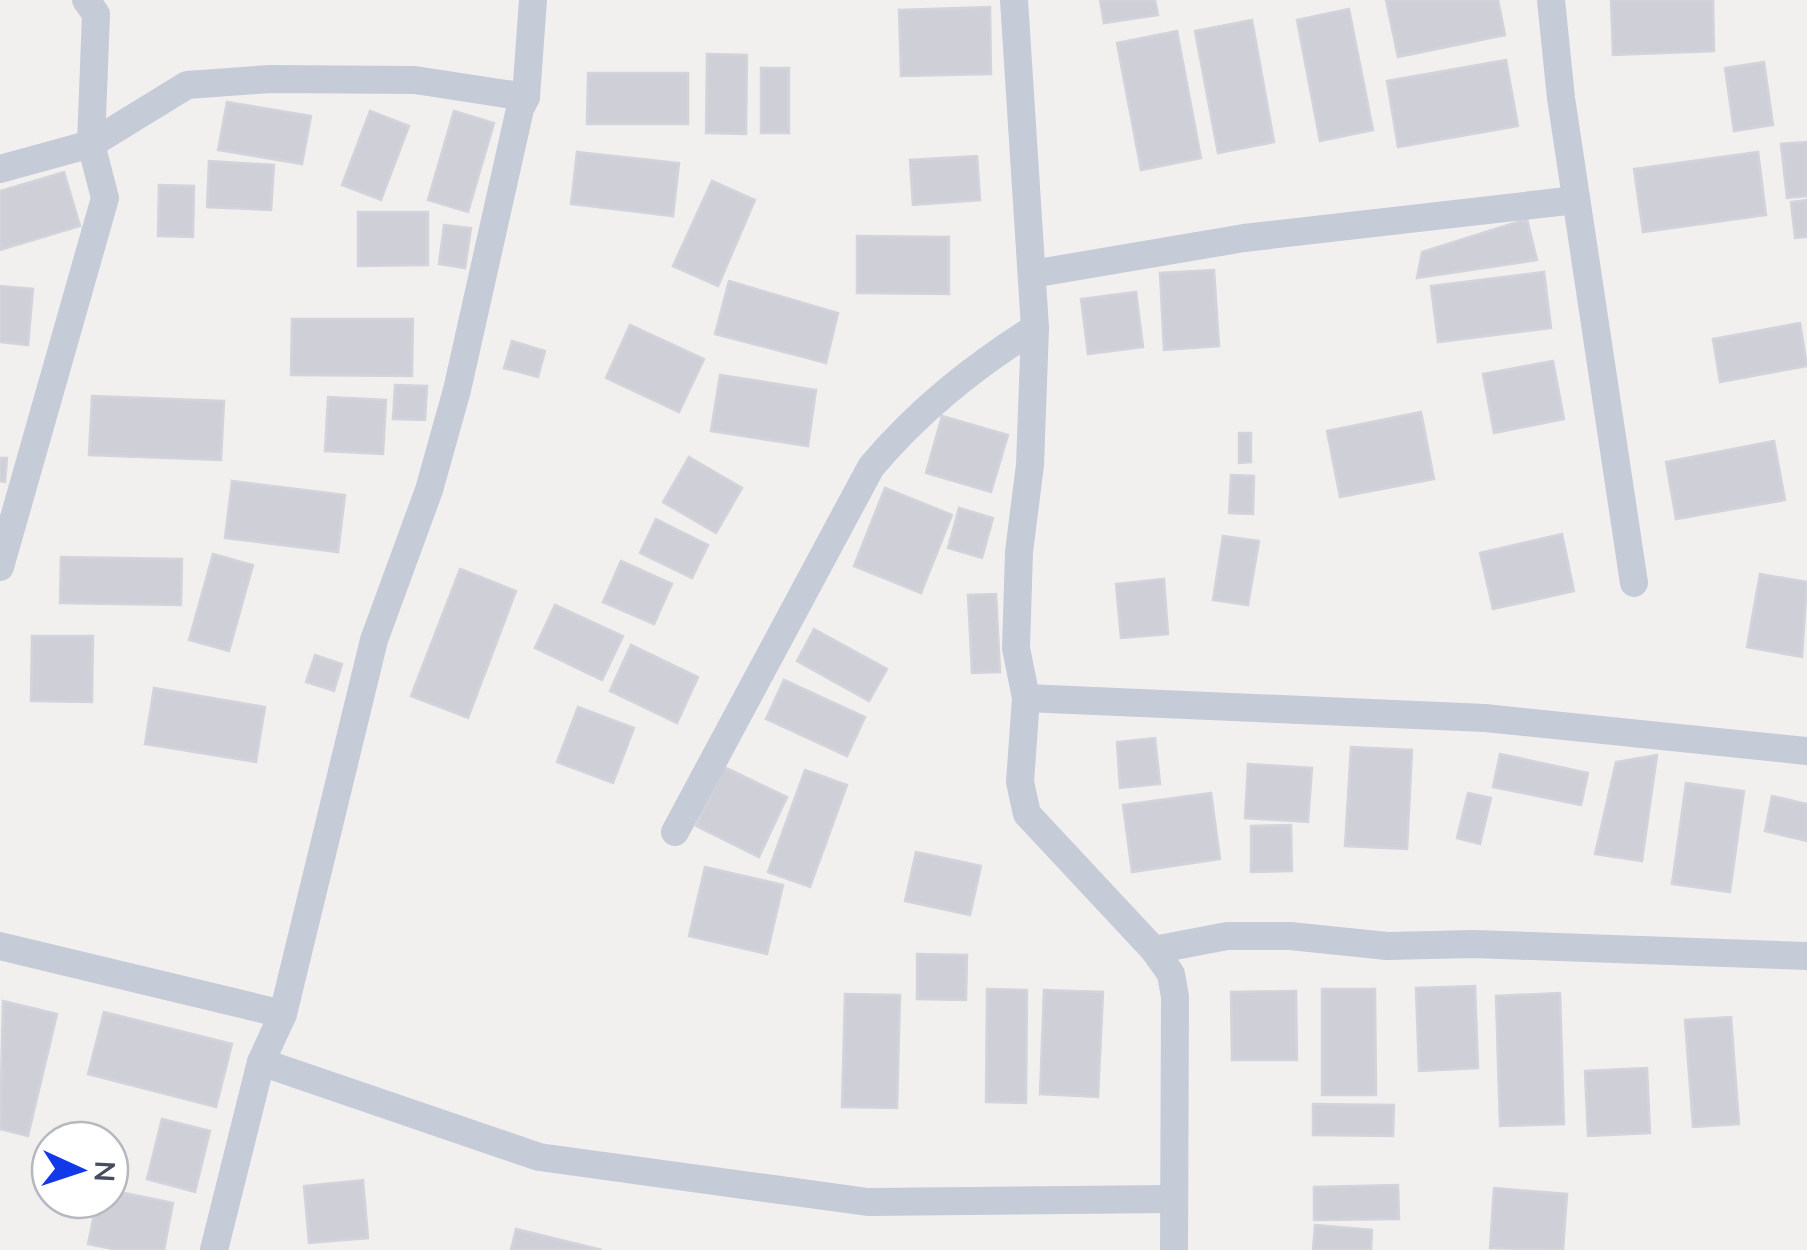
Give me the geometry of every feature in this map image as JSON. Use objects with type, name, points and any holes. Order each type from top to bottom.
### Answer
[{"type":"street","points":[[0,567],[106,198],[91,144],[96,14],[86,0]]},
{"type":"street","points":[[214,1250],[261,1062],[283,1014],[374,640],[429,490],[457,390],[520,109],[526,98],[534,0]]},
{"type":"street","points":[[1014,0],[1035,328],[1030,466],[1019,552],[1016,648],[1026,698],[1020,782],[1027,814],[1154,950],[1171,974],[1175,997],[1174,1250]]},
{"type":"street","points":[[1551,0],[1576,200],[1634,583]]},
{"type":"street","points":[[0,169],[91,144],[187,86],[270,79],[415,80],[526,98]]},
{"type":"street","points":[[1032,274],[1244,238],[1576,200]]},
{"type":"street","points":[[675,832],[870,467],[931,403],[1035,328]]},
{"type":"street","points":[[1026,698],[1485,718],[1807,751]]},
{"type":"street","points":[[1154,950],[1227,936],[1290,936],[1387,946],[1492,945],[1807,956]]},
{"type":"street","points":[[0,946],[283,1014]]},
{"type":"street","points":[[261,1062],[539,1157],[868,1202],[1172,1199]]},
{"type":"building","points":[[1100,0],[1155,0],[1158,15],[1104,23]]},
{"type":"building","points":[[1386,0],[1498,0],[1505,35],[1398,57]]},
{"type":"building","points":[[1611,0],[1713,0],[1714,51],[1613,55]]},
{"type":"building","points":[[990,7],[991,74],[901,76],[899,10]]},
{"type":"building","points":[[1349,9],[1373,130],[1320,141],[1297,20]]},
{"type":"building","points":[[1252,20],[1274,142],[1218,153],[1195,31]]},
{"type":"building","points":[[1177,31],[1201,158],[1141,170],[1117,43]]},
{"type":"building","points":[[707,54],[747,55],[746,134],[706,133]]},
{"type":"building","points":[[1506,60],[1518,126],[1398,147],[1387,81]]},
{"type":"building","points":[[1764,62],[1773,125],[1734,131],[1725,68]]},
{"type":"building","points":[[761,68],[789,68],[789,133],[761,133]]},
{"type":"building","points":[[588,73],[688,73],[688,124],[587,124]]},
{"type":"building","points":[[227,102],[311,116],[302,164],[218,150]]},
{"type":"building","points":[[370,111],[409,126],[381,200],[342,185]]},
{"type":"building","points":[[454,111],[494,123],[468,212],[428,200]]},
{"type":"building","points":[[1807,142],[1807,196],[1787,198],[1781,144]]},
{"type":"building","points":[[577,152],[679,163],[673,216],[571,204]]},
{"type":"building","points":[[1758,152],[1766,215],[1643,232],[1634,169]]},
{"type":"building","points":[[977,156],[980,200],[913,205],[910,160]]},
{"type":"building","points":[[209,161],[274,165],[271,210],[207,207]]},
{"type":"building","points":[[64,172],[80,226],[0,250],[0,191]]},
{"type":"building","points":[[712,181],[755,200],[718,286],[673,266]]},
{"type":"building","points":[[159,185],[194,186],[193,237],[158,236]]},
{"type":"building","points":[[1807,200],[1807,237],[1795,238],[1791,202]]},
{"type":"building","points":[[358,212],[428,212],[428,265],[358,266]]},
{"type":"building","points":[[1527,219],[1537,260],[1417,278],[1422,252]]},
{"type":"building","points":[[444,225],[471,228],[465,268],[439,264]]},
{"type":"building","points":[[857,236],[949,237],[949,294],[857,293]]},
{"type":"building","points":[[1214,270],[1219,346],[1164,350],[1160,273]]},
{"type":"building","points":[[1544,272],[1551,328],[1438,342],[1431,286]]},
{"type":"building","points":[[729,281],[838,313],[826,363],[715,334]]},
{"type":"building","points":[[0,286],[33,289],[28,345],[0,342]]},
{"type":"building","points":[[1136,292],[1143,347],[1088,354],[1081,299]]},
{"type":"building","points":[[292,319],[413,319],[412,376],[291,375]]},
{"type":"building","points":[[1800,323],[1807,366],[1720,382],[1713,339]]},
{"type":"building","points":[[630,325],[704,359],[679,412],[606,378]]},
{"type":"building","points":[[512,341],[545,351],[538,377],[504,368]]},
{"type":"building","points":[[1553,361],[1564,419],[1494,433],[1483,374]]},
{"type":"building","points":[[720,375],[816,390],[808,446],[711,431]]},
{"type":"building","points":[[395,385],[427,386],[425,420],[393,419]]},
{"type":"building","points":[[92,396],[224,401],[221,460],[89,455]]},
{"type":"building","points":[[328,397],[386,400],[383,454],[325,451]]},
{"type":"building","points":[[1421,412],[1434,479],[1340,497],[1327,431]]},
{"type":"building","points":[[942,416],[1008,435],[991,492],[926,473]]},
{"type":"building","points":[[1239,433],[1251,433],[1251,462],[1239,463]]},
{"type":"building","points":[[1774,441],[1785,500],[1676,519],[1666,462]]},
{"type":"building","points":[[689,457],[742,488],[716,533],[663,502]]},
{"type":"building","points":[[0,458],[7,458],[5,482],[0,481]]},
{"type":"building","points":[[1231,475],[1254,476],[1253,514],[1229,513]]},
{"type":"building","points":[[232,481],[345,495],[338,552],[225,538]]},
{"type":"building","points":[[885,488],[952,515],[921,593],[854,566]]},
{"type":"building","points":[[959,508],[993,518],[982,558],[948,548]]},
{"type":"building","points":[[656,519],[708,545],[692,578],[640,553]]},
{"type":"building","points":[[1562,534],[1574,591],[1493,609],[1480,553]]},
{"type":"building","points":[[1223,536],[1259,541],[1248,605],[1213,600]]},
{"type":"building","points":[[213,554],[253,565],[229,651],[189,640]]},
{"type":"building","points":[[61,557],[182,559],[181,605],[60,603]]},
{"type":"building","points":[[621,561],[672,584],[654,624],[603,602]]},
{"type":"building","points":[[460,569],[516,591],[468,718],[411,696]]},
{"type":"building","points":[[1760,574],[1807,582],[1802,657],[1747,647]]},
{"type":"building","points":[[1164,579],[1168,634],[1121,638],[1116,584]]},
{"type":"building","points":[[996,594],[1000,672],[972,673],[968,595]]},
{"type":"building","points":[[555,605],[623,636],[602,680],[535,648]]},
{"type":"building","points":[[814,629],[887,669],[869,701],[797,661]]},
{"type":"building","points":[[32,636],[93,636],[92,702],[31,701]]},
{"type":"building","points":[[631,645],[698,677],[677,723],[610,691]]},
{"type":"building","points":[[315,655],[342,664],[334,691],[306,682]]},
{"type":"building","points":[[784,680],[865,717],[847,756],[766,719]]},
{"type":"building","points":[[154,688],[265,707],[256,762],[145,744]]},
{"type":"building","points":[[578,707],[634,728],[613,783],[557,762]]},
{"type":"building","points":[[1155,738],[1160,784],[1120,788],[1117,742]]},
{"type":"building","points":[[1351,747],[1412,750],[1407,849],[1345,846]]},
{"type":"building","points":[[1500,754],[1588,773],[1581,805],[1493,787]]},
{"type":"building","points":[[1657,755],[1642,861],[1595,854],[1616,762]]},
{"type":"building","points":[[1248,764],[1312,768],[1308,822],[1245,818]]},
{"type":"building","points":[[724,767],[787,797],[759,857],[696,826]]},
{"type":"building","points":[[805,770],[847,785],[810,887],[768,872]]},
{"type":"building","points":[[1686,783],[1744,791],[1730,892],[1672,884]]},
{"type":"building","points":[[1211,793],[1220,859],[1132,872],[1123,805]]},
{"type":"building","points":[[1468,793],[1491,798],[1480,844],[1457,838]]},
{"type":"building","points":[[1772,796],[1807,804],[1807,841],[1765,831]]},
{"type":"building","points":[[1291,825],[1292,871],[1251,872],[1251,826]]},
{"type":"building","points":[[916,852],[981,866],[970,915],[905,901]]},
{"type":"building","points":[[705,867],[783,885],[767,954],[689,936]]},
{"type":"building","points":[[917,954],[967,955],[966,1000],[917,999]]},
{"type":"building","points":[[1475,986],[1478,1068],[1419,1071],[1416,988]]},
{"type":"building","points":[[987,989],[1027,990],[1026,1103],[986,1102]]},
{"type":"building","points":[[1322,989],[1375,989],[1376,1095],[1322,1095]]},
{"type":"building","points":[[1044,990],[1103,992],[1098,1097],[1040,1094]]},
{"type":"building","points":[[1296,991],[1297,1060],[1232,1060],[1231,992]]},
{"type":"building","points":[[1560,993],[1564,1124],[1500,1126],[1496,996]]},
{"type":"building","points":[[845,994],[900,995],[897,1108],[842,1107]]},
{"type":"building","points":[[3,1001],[57,1014],[28,1136],[0,1129]]},
{"type":"building","points":[[104,1012],[232,1044],[216,1107],[88,1074]]},
{"type":"building","points":[[1731,1017],[1739,1124],[1693,1127],[1685,1020]]},
{"type":"building","points":[[1647,1068],[1650,1133],[1588,1136],[1585,1071]]},
{"type":"building","points":[[1313,1104],[1394,1105],[1393,1136],[1313,1135]]},
{"type":"building","points":[[162,1119],[210,1131],[195,1192],[147,1179]]},
{"type":"building","points":[[363,1180],[368,1238],[309,1243],[304,1186]]},
{"type":"building","points":[[1398,1185],[1399,1219],[1314,1220],[1314,1187]]},
{"type":"building","points":[[1494,1188],[1567,1194],[1563,1250],[1490,1248]]},
{"type":"building","points":[[130,1194],[173,1203],[164,1250],[118,1250],[88,1244],[93,1220],[130,1220]]},
{"type":"building","points":[[1315,1225],[1372,1230],[1371,1250],[1313,1250]]},
{"type":"building","points":[[516,1229],[602,1250],[511,1250]]}]
